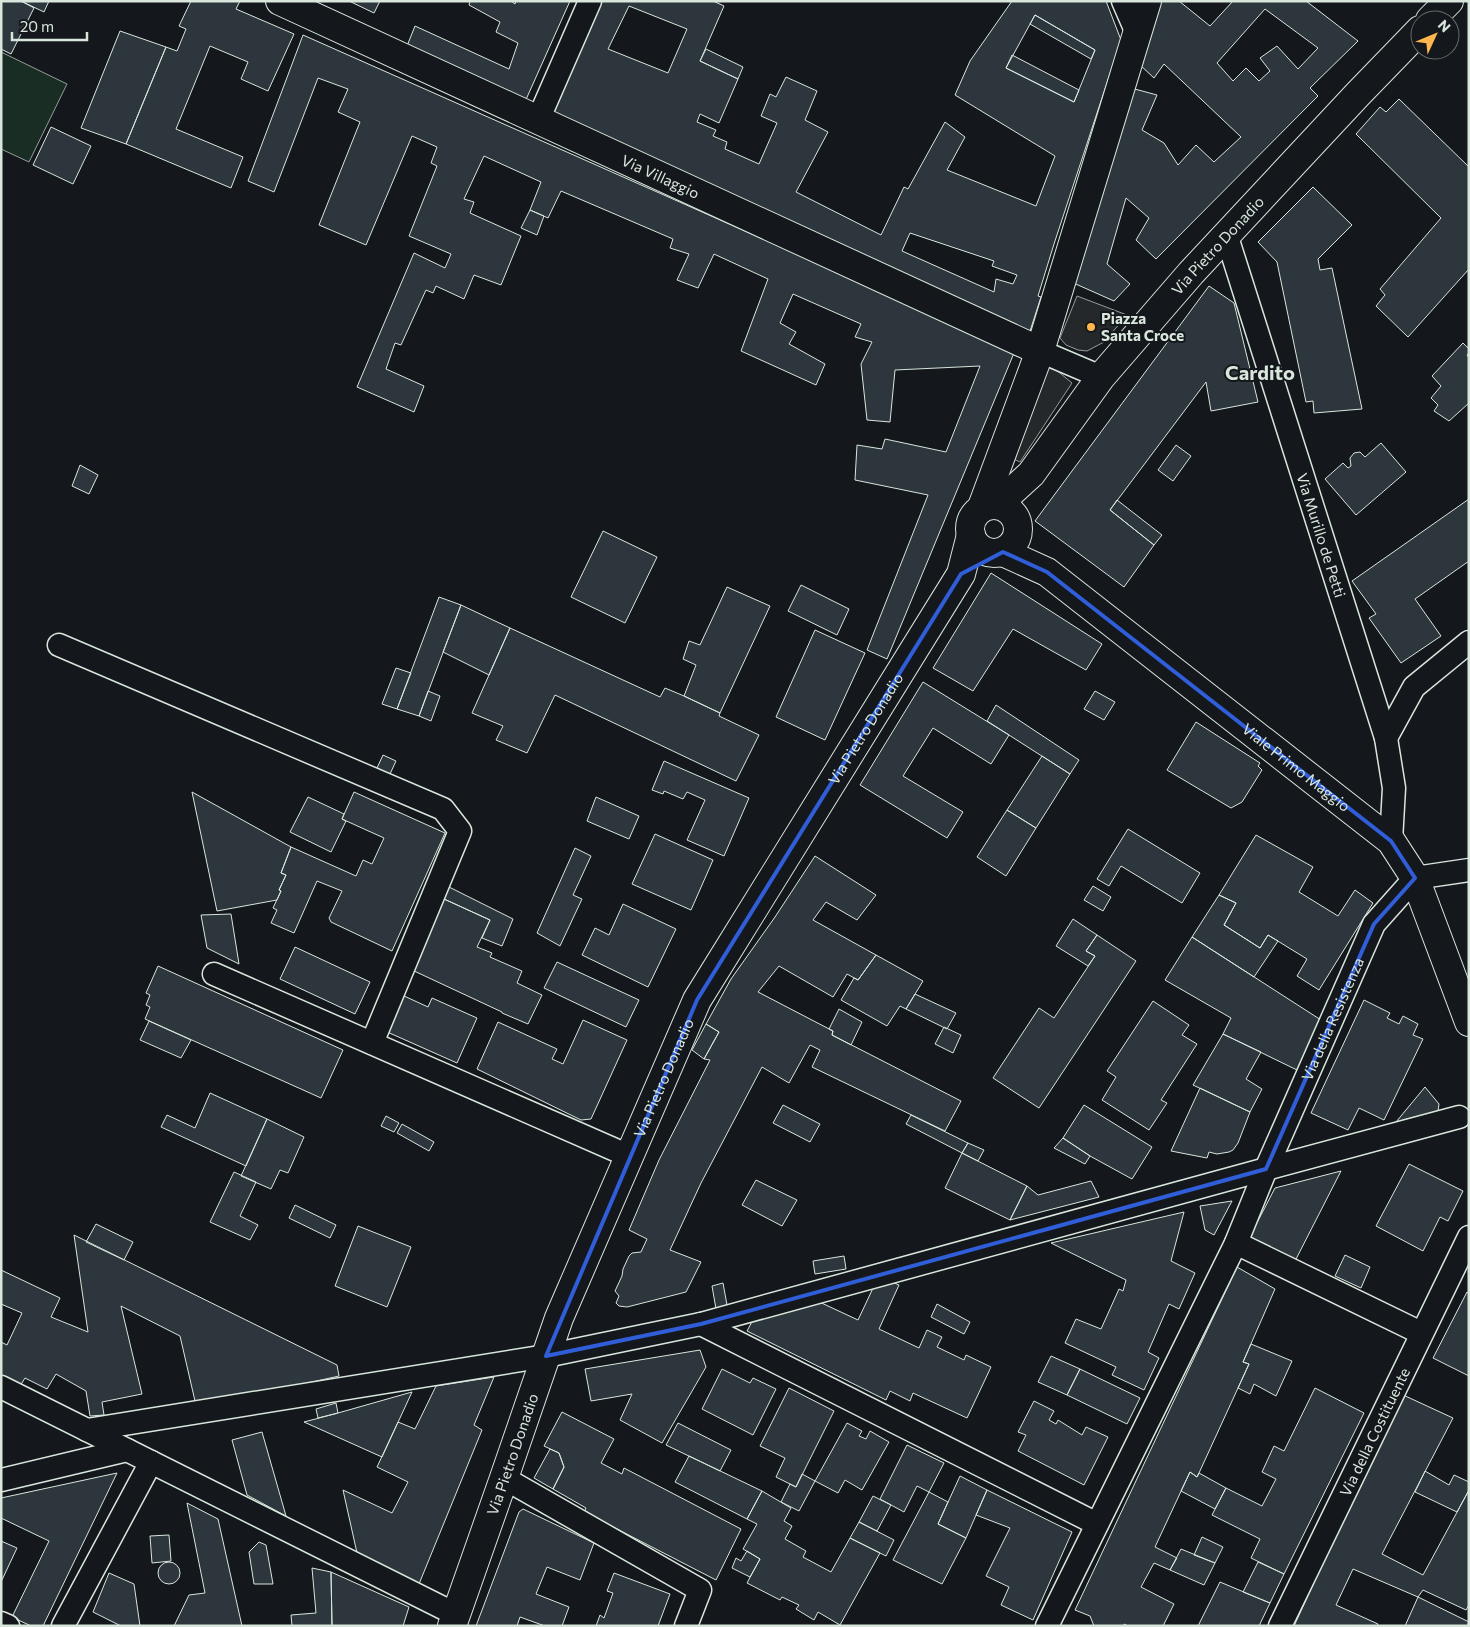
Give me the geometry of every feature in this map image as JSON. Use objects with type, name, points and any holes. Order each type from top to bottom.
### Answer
[{"type":"street","name":"Via Villaggio","points":[[280,1],[1040,351]]},
{"type":"street","points":[[538,120],[590,1]]},
{"type":"street","points":[[1123,1],[1137,33]]},
{"type":"street","points":[[1002,528],[1040,351],[1146,1]]},
{"type":"street","points":[[1440,10],[1449,1]]},
{"type":"street","name":"Via Pietro Donadio","points":[[454,1620],[559,1318],[697,1000],[961,574],[1002,528],[1031,474],[1101,377],[1226,234],[1410,40]]},
{"type":"street","name":"Via Murillo de Petti","points":[[1226,234],[1386,738],[1394,788],[1391,840]]},
{"type":"street","points":[[1040,351],[1101,377]]},
{"type":"street","name":"Via Pietro Donadio","points":[[961,574],[970,535],[971,519],[976,512],[1002,528]]},
{"type":"street","name":"Viale Primo Maggio","points":[[1002,528],[1047,572],[1391,840],[1415,878],[1469,1022]]},
{"type":"street","points":[[1386,738],[1414,687],[1469,642]]},
{"type":"street","points":[[59,645],[443,809],[460,831],[372,1044]]},
{"type":"street","points":[[1415,878],[1469,870]]},
{"type":"street","name":"Via della Resistenza","points":[[1047,1626],[1236,1243],[1266,1169],[1374,924],[1415,878]]},
{"type":"street","points":[[214,974],[629,1156]]},
{"type":"street","points":[[87,1430],[546,1356],[701,1324],[1460,1117]]},
{"type":"street","name":"Via della Costituente","points":[[1280,1626],[1469,1237]]},
{"type":"street","points":[[1236,1243],[1421,1333]]},
{"type":"street","points":[[701,1324],[1097,1524]]},
{"type":"street","points":[[1,1387],[151,1462],[454,1620]]},
{"type":"street","points":[[1,1480],[127,1450]]},
{"type":"street","points":[[63,1626],[151,1462]]},
{"type":"street","points":[[504,1478],[700,1590],[686,1626]]},
{"type":"street","points":[[1,1623],[8,1626]]},
{"type":"highlighted area","points":[[1003,552],[1047,572],[1391,841],[1415,878],[1374,924],[1266,1169],[701,1324],[546,1356],[697,1000],[961,574]]},
{"type":"green space","points":[[1,52],[67,84],[29,162],[1,149]]},
{"type":"shaded area","name":"Piazza Santa Croce","points":[[1077,296],[1127,315],[1104,342],[1087,351],[1078,350],[1066,345],[1060,338]]},
{"type":"shaded area","points":[[1049,364],[1072,383],[1020,462],[1007,456]]},
{"type":"building","points":[[1,1],[21,1],[34,8],[11,54],[1,49]]},
{"type":"building","points":[[21,1],[49,1],[44,12]]},
{"type":"building","points":[[191,1],[240,1],[236,9],[294,34],[268,91],[241,79],[248,62],[210,46],[176,129],[243,157],[231,188],[126,144],[166,47],[177,51],[186,29],[179,26]]},
{"type":"building","points":[[349,1],[380,1],[374,13]]},
{"type":"building","points":[[470,1],[511,1],[515,4],[516,1],[570,1],[524,104],[405,51],[415,26],[509,69],[518,43],[496,32],[500,22],[469,5]]},
{"type":"building","points":[[601,1],[713,1],[724,6],[700,61],[738,79],[719,123],[700,114],[697,122],[716,130],[713,136],[727,142],[725,149],[759,164],[777,123],[761,116],[770,94],[776,97],[786,77],[817,91],[805,120],[828,132],[796,192],[881,235],[904,187],[908,189],[945,122],[965,137],[947,170],[1036,206],[1055,156],[955,95],[970,61],[1012,1],[1106,1],[1121,40],[1054,244],[1038,296],[1041,297],[1030,331],[551,119]],"holes":[[[629,6],[687,29],[668,73],[608,49]],[[1035,15],[1095,50],[1074,102],[1006,68]],[[910,233],[994,261],[992,266],[1017,275],[1013,284],[996,279],[994,292],[902,251]]]},
{"type":"building","points":[[1157,1],[1179,1],[1210,26],[1233,1],[1306,1],[1358,41],[1310,88],[1318,96],[1156,259],[1136,240],[1149,218],[1126,198],[1107,264],[1130,284],[1114,301],[1069,281],[1131,88],[1157,95],[1142,130],[1164,143],[1178,165],[1196,145],[1214,162],[1241,137],[1164,64],[1154,78],[1139,64]],"holes":[[[1265,9],[1318,48],[1298,69],[1277,46],[1260,58],[1270,71],[1259,81],[1246,68],[1233,81],[1217,63]]]},
{"type":"building","points":[[1035,15],[1095,50],[1091,59],[1030,24]]},
{"type":"building","points":[[120,31],[166,47],[126,144],[81,128]]},
{"type":"building","points":[[303,35],[781,247],[1014,353],[887,659],[867,650],[928,495],[855,480],[857,445],[882,449],[885,439],[946,452],[980,366],[895,370],[890,422],[867,420],[861,364],[872,342],[855,337],[861,324],[793,294],[780,323],[796,332],[789,344],[825,364],[816,385],[741,351],[768,279],[714,254],[698,288],[677,280],[689,254],[670,248],[673,239],[561,191],[548,218],[530,210],[541,182],[484,156],[464,199],[474,202],[470,213],[521,236],[501,285],[474,275],[464,299],[436,286],[433,293],[426,290],[401,345],[395,343],[386,369],[424,386],[414,412],[357,387],[414,253],[445,268],[451,254],[409,236],[437,166],[431,163],[437,147],[412,136],[366,245],[319,225],[360,122],[338,112],[348,89],[318,78],[274,192],[248,181]]},
{"type":"building","points":[[706,49],[743,67],[738,79],[700,61]]},
{"type":"building","points":[[1012,55],[1079,90],[1074,102],[1006,68]]},
{"type":"building","points":[[1399,99],[1469,167],[1469,269],[1408,337],[1376,306],[1385,295],[1380,289],[1441,218],[1356,134],[1380,107],[1386,112]]},
{"type":"building","points":[[51,127],[91,146],[73,184],[33,165]]},
{"type":"building","points":[[1313,187],[1352,225],[1318,259],[1320,270],[1332,268],[1362,409],[1314,413],[1313,401],[1306,402],[1277,262],[1258,242]]},
{"type":"building","points":[[530,210],[544,216],[537,235],[521,228]]},
{"type":"building","points":[[1209,286],[1234,303],[1258,402],[1211,411],[1206,382],[1110,510],[1154,545],[1124,587],[1035,521]]},
{"type":"building","points":[[1463,343],[1469,349],[1467,355],[1469,358],[1469,403],[1449,421],[1434,411],[1438,405],[1431,398],[1441,386],[1432,376]]},
{"type":"building","points":[[1381,443],[1406,472],[1356,515],[1325,479],[1343,463],[1348,468],[1351,466],[1350,458],[1354,453],[1360,452],[1365,457]]},
{"type":"building","points":[[1176,445],[1191,456],[1173,481],[1158,470]]},
{"type":"building","points":[[80,465],[98,475],[89,494],[72,486]]},
{"type":"building","points":[[1469,499],[1469,561],[1415,599],[1441,636],[1401,663],[1369,618],[1376,614],[1352,581]]},
{"type":"building","points":[[1117,500],[1162,535],[1154,545],[1110,510]]},
{"type":"building","points":[[603,531],[657,557],[625,623],[571,597]]},
{"type":"building","points":[[991,573],[1102,644],[1086,670],[1013,629],[973,691],[933,668]]},
{"type":"building","points":[[801,585],[849,609],[837,635],[788,611]]},
{"type":"building","points":[[727,587],[770,606],[720,713],[684,696],[696,665],[683,659],[689,641],[700,645]]},
{"type":"building","points":[[439,597],[461,605],[419,716],[397,709]]},
{"type":"building","points":[[461,605],[510,628],[489,675],[443,652]]},
{"type":"building","points":[[510,628],[660,697],[665,688],[684,696],[720,713],[719,716],[759,735],[736,781],[555,695],[527,753],[496,740],[503,726],[472,713]]},
{"type":"building","points":[[815,630],[865,653],[825,740],[776,717]]},
{"type":"building","points":[[396,668],[411,673],[397,709],[382,704]]},
{"type":"building","points":[[923,682],[1009,735],[991,764],[933,728],[903,776],[963,812],[947,838],[860,785]]},
{"type":"building","points":[[428,691],[440,696],[431,721],[419,716]]},
{"type":"building","points":[[1095,691],[1115,702],[1104,720],[1084,709]]},
{"type":"building","points":[[996,705],[1079,760],[1070,774],[987,721]]},
{"type":"building","points":[[1196,722],[1260,763],[1258,766],[1262,770],[1242,802],[1231,808],[1167,770]]},
{"type":"building","points":[[383,755],[396,761],[390,774],[377,768]]},
{"type":"building","points":[[1042,756],[1070,774],[1036,828],[1007,810]]},
{"type":"building","points":[[664,761],[749,798],[724,856],[687,840],[705,800],[687,792],[683,799],[664,791],[663,794],[652,790]]},
{"type":"building","points":[[192,792],[291,847],[281,873],[286,875],[279,890],[281,891],[277,900],[217,911]]},
{"type":"building","points":[[354,792],[445,833],[392,951],[331,922],[329,918],[342,891],[317,881],[294,933],[271,923],[277,910],[273,908],[286,875],[281,873],[291,847],[356,876],[363,860],[372,864],[384,838],[342,819]]},
{"type":"building","points":[[308,797],[344,814],[342,819],[346,821],[331,852],[290,832]]},
{"type":"building","points":[[596,797],[639,816],[629,839],[587,821]]},
{"type":"building","points":[[1007,810],[1036,828],[1006,876],[977,857]]},
{"type":"building","points":[[1128,829],[1200,873],[1182,903],[1121,866],[1109,886],[1097,879]]},
{"type":"building","points":[[655,834],[713,860],[691,910],[632,884]]},
{"type":"building","points":[[1256,835],[1313,867],[1299,892],[1338,916],[1355,890],[1373,903],[1319,990],[1297,976],[1307,959],[1268,935],[1260,948],[1224,925],[1236,903],[1219,895]]},
{"type":"building","points":[[575,848],[591,856],[573,895],[582,899],[560,946],[537,933]]},
{"type":"building","points":[[815,856],[876,895],[857,920],[826,902],[813,920],[876,955],[858,980],[847,974],[833,997],[779,966],[758,992],[833,1031],[832,1035],[961,1101],[945,1131],[812,1067],[820,1050],[810,1045],[789,1083],[762,1067],[701,1183],[670,1250],[701,1262],[686,1292],[627,1307],[619,1306],[616,1303],[619,1296],[615,1291],[623,1269],[632,1253],[641,1252],[647,1239],[629,1230],[659,1160],[710,1060],[704,1059],[719,1032],[706,1024],[731,979]]},
{"type":"building","points":[[1093,886],[1111,897],[1103,911],[1084,900]]},
{"type":"building","points":[[449,887],[513,919],[502,946],[482,938],[490,920],[444,899]]},
{"type":"building","points":[[1219,895],[1236,903],[1224,925],[1260,948],[1268,935],[1278,941],[1254,977],[1192,937]]},
{"type":"building","points":[[444,899],[490,920],[477,947],[492,953],[490,957],[522,971],[517,983],[542,995],[528,1024],[412,970]]},
{"type":"building","points":[[623,904],[676,929],[648,987],[582,955],[595,928],[609,935]]},
{"type":"building","points":[[231,914],[239,964],[207,948],[201,915]]},
{"type":"building","points":[[1073,919],[1097,935],[1086,951],[1095,956],[1088,966],[1056,946]]},
{"type":"building","points":[[1097,935],[1136,961],[1039,1108],[993,1078],[1039,1008],[1054,1018],[1095,956],[1086,951]]},
{"type":"building","points":[[1192,937],[1321,1020],[1297,1070],[1223,1034],[1231,1018],[1165,980]]},
{"type":"building","points":[[295,947],[370,982],[355,1014],[280,979]]},
{"type":"building","points":[[876,955],[923,981],[906,1009],[900,1006],[887,1026],[841,1000],[854,978],[858,980]]},
{"type":"building","points":[[557,962],[639,1000],[626,1027],[544,988]]},
{"type":"building","points":[[158,966],[343,1050],[321,1098],[145,1019],[150,1007],[146,1005],[150,995],[146,993]]},
{"type":"building","points":[[915,994],[956,1013],[947,1029],[906,1009]]},
{"type":"building","points":[[402,995],[428,1007],[432,998],[477,1018],[457,1063],[385,1031]]},
{"type":"building","points":[[1364,1000],[1390,1013],[1387,1018],[1399,1024],[1403,1016],[1418,1024],[1413,1035],[1423,1039],[1384,1120],[1359,1108],[1348,1130],[1311,1113]]},
{"type":"building","points":[[1153,1001],[1189,1025],[1182,1035],[1197,1044],[1161,1100],[1167,1103],[1149,1130],[1102,1100],[1116,1077],[1107,1071]]},
{"type":"building","points":[[839,1009],[862,1022],[851,1045],[832,1035],[833,1031],[829,1029]]},
{"type":"building","points":[[583,1020],[627,1040],[591,1119],[581,1120],[477,1069],[498,1022],[557,1049],[552,1059],[563,1064]]},
{"type":"building","points":[[149,1021],[191,1040],[181,1058],[140,1040]]},
{"type":"building","points":[[706,1024],[719,1032],[704,1059],[692,1050]]},
{"type":"building","points":[[944,1027],[961,1035],[953,1053],[935,1044]]},
{"type":"building","points":[[1223,1034],[1261,1052],[1246,1079],[1262,1089],[1250,1112],[1193,1085]]},
{"type":"building","points":[[1425,1087],[1439,1104],[1438,1111],[1396,1122]]},
{"type":"building","points":[[1200,1088],[1250,1112],[1238,1143],[1233,1150],[1217,1154],[1209,1152],[1207,1158],[1171,1151]]},
{"type":"building","points":[[210,1093],[267,1119],[246,1166],[161,1127],[167,1115],[195,1128]]},
{"type":"building","points":[[783,1105],[820,1124],[810,1142],[773,1123]]},
{"type":"building","points":[[1084,1105],[1152,1147],[1132,1179],[1090,1156],[1063,1138]]},
{"type":"building","points":[[911,1115],[968,1143],[962,1153],[906,1124]]},
{"type":"building","points":[[386,1116],[399,1123],[394,1132],[381,1126]]},
{"type":"building","points":[[267,1119],[304,1137],[288,1173],[280,1170],[271,1189],[241,1176]]},
{"type":"building","points":[[402,1124],[434,1142],[429,1151],[397,1133]]},
{"type":"building","points":[[1063,1138],[1090,1156],[1085,1164],[1054,1148]]},
{"type":"building","points":[[968,1143],[984,1150],[978,1161],[962,1153]]},
{"type":"building","points":[[962,1153],[1027,1186],[1010,1220],[945,1188]]},
{"type":"building","points":[[1409,1164],[1463,1191],[1448,1221],[1440,1217],[1423,1251],[1376,1226]]},
{"type":"building","points":[[1341,1171],[1294,1263],[1248,1240],[1275,1188]]},
{"type":"building","points":[[234,1172],[256,1182],[240,1216],[258,1225],[250,1240],[210,1222]]},
{"type":"building","points":[[756,1180],[797,1200],[782,1226],[742,1205]]},
{"type":"building","points":[[1091,1181],[1099,1197],[1010,1220],[1027,1186],[1038,1195]]},
{"type":"building","points":[[1232,1201],[1214,1235],[1205,1230],[1200,1206]]},
{"type":"building","points":[[295,1205],[336,1225],[330,1238],[289,1218]]},
{"type":"building","points":[[1184,1212],[1171,1261],[1195,1273],[1179,1309],[1169,1304],[1148,1352],[1159,1358],[1144,1390],[1112,1375],[1116,1367],[1065,1343],[1076,1319],[1101,1329],[1119,1289],[1123,1291],[1126,1280],[1051,1243]]},
{"type":"building","points":[[96,1224],[133,1242],[124,1260],[86,1242]]},
{"type":"building","points":[[358,1226],[411,1247],[387,1307],[335,1286]]},
{"type":"building","points":[[74,1235],[337,1365],[339,1376],[223,1402],[198,1414],[180,1336],[121,1306],[142,1394],[102,1402],[104,1415],[90,1416],[86,1391],[56,1374],[47,1389],[25,1378],[18,1389],[1,1381],[1,1342],[7,1345],[22,1313],[1,1304],[1,1270],[60,1298],[51,1317],[88,1332]]},
{"type":"building","points":[[1345,1255],[1370,1267],[1361,1288],[1335,1276]]},
{"type":"building","points":[[844,1256],[846,1269],[815,1274],[813,1261]]},
{"type":"building","points":[[1237,1267],[1275,1289],[1243,1362],[1249,1364],[1199,1473],[1197,1477],[1190,1472],[1155,1547],[1177,1558],[1170,1570],[1154,1563],[1141,1587],[1174,1604],[1163,1626],[1128,1626],[1124,1624],[1124,1626],[1094,1626],[1090,1616],[1075,1610]]},
{"type":"building","points":[[892,1282],[899,1285],[879,1329],[919,1348],[927,1330],[942,1337],[937,1347],[964,1360],[966,1355],[991,1367],[967,1418],[913,1393],[910,1401],[890,1391],[886,1400],[747,1331],[755,1316],[813,1299],[858,1320],[874,1286]]},
{"type":"building","points":[[723,1283],[727,1305],[716,1309],[712,1286]]},
{"type":"building","points":[[1467,1292],[1469,1293],[1469,1376],[1433,1358]]},
{"type":"building","points":[[937,1304],[970,1322],[964,1334],[931,1317]]},
{"type":"building","points":[[1251,1344],[1292,1361],[1276,1396],[1254,1384],[1250,1394],[1238,1388],[1249,1364],[1243,1362]]},
{"type":"building","points":[[700,1350],[706,1367],[662,1443],[620,1420],[632,1394],[591,1401],[585,1369]]},
{"type":"building","points":[[1051,1356],[1080,1369],[1067,1395],[1038,1382]]},
{"type":"building","points":[[722,1369],[750,1383],[753,1378],[776,1389],[753,1435],[702,1409]]},
{"type":"building","points":[[1080,1369],[1140,1398],[1127,1424],[1067,1395]]},
{"type":"building","points":[[494,1377],[474,1425],[482,1430],[419,1584],[357,1553],[343,1490],[392,1513],[408,1482],[377,1467],[398,1422],[415,1429],[436,1386]]},
{"type":"building","points":[[789,1388],[834,1411],[796,1487],[776,1477],[785,1458],[760,1446]]},
{"type":"building","points":[[1315,1388],[1364,1413],[1284,1574],[1251,1558],[1260,1539],[1212,1515],[1226,1488],[1262,1506],[1276,1479],[1262,1472],[1274,1446],[1284,1451]]},
{"type":"building","points":[[412,1392],[382,1457],[304,1422],[338,1413]]},
{"type":"building","points":[[1401,1394],[1453,1418],[1382,1554],[1423,1575],[1469,1490],[1469,1605],[1466,1610],[1423,1590],[1418,1597],[1353,1569],[1336,1605],[1378,1624],[1377,1626],[1294,1626]]},
{"type":"building","points":[[1034,1401],[1054,1411],[1049,1420],[1056,1424],[1058,1420],[1082,1435],[1086,1427],[1108,1437],[1084,1485],[1018,1451],[1026,1435],[1018,1432]]},
{"type":"building","points":[[336,1403],[338,1413],[318,1418],[316,1409]]},
{"type":"building","points":[[562,1412],[614,1439],[601,1463],[622,1474],[624,1468],[741,1529],[716,1580],[584,1512],[586,1508],[553,1489],[564,1467],[559,1453],[544,1446]]},
{"type":"building","points":[[678,1423],[731,1450],[720,1471],[666,1445]]},
{"type":"building","points":[[847,1423],[862,1431],[859,1436],[866,1439],[870,1431],[889,1442],[862,1490],[845,1480],[838,1493],[815,1481]]},
{"type":"building","points":[[262,1432],[286,1516],[247,1495],[232,1440]]},
{"type":"building","points":[[907,1445],[944,1463],[929,1492],[917,1486],[904,1512],[880,1499]]},
{"type":"building","points":[[550,1449],[559,1453],[564,1467],[553,1489],[534,1478]]},
{"type":"building","points":[[689,1456],[762,1491],[747,1519],[675,1482]]},
{"type":"building","points":[[1425,1471],[1449,1485],[1454,1475],[1469,1482],[1469,1490],[1457,1512],[1415,1492]]},
{"type":"building","points":[[1190,1472],[1197,1477],[1199,1473],[1226,1488],[1215,1509],[1181,1491]]},
{"type":"building","points":[[117,1473],[43,1626],[31,1626],[12,1617],[49,1541],[1,1518],[1,1498]]},
{"type":"building","points":[[802,1474],[815,1481],[799,1511],[781,1502],[790,1484],[796,1487]]},
{"type":"building","points":[[960,1476],[987,1490],[966,1538],[938,1524]]},
{"type":"building","points":[[987,1490],[1072,1532],[1033,1620],[1001,1605],[1009,1587],[986,1576],[1010,1528],[976,1515]]},
{"type":"building","points":[[762,1491],[791,1508],[784,1521],[792,1526],[785,1539],[806,1551],[803,1557],[831,1572],[850,1538],[880,1553],[840,1625],[818,1612],[814,1620],[796,1609],[799,1605],[782,1597],[780,1600],[747,1583],[760,1559],[743,1549],[757,1524],[747,1519]]},
{"type":"building","points":[[929,1492],[948,1502],[938,1524],[966,1538],[942,1584],[893,1560]]},
{"type":"building","points":[[873,1496],[891,1505],[877,1531],[859,1522]]},
{"type":"building","points":[[187,1503],[218,1519],[242,1626],[174,1626],[189,1595],[205,1593]]},
{"type":"building","points":[[523,1509],[594,1543],[580,1580],[547,1567],[536,1594],[569,1607],[562,1626],[545,1626],[520,1617],[517,1626],[476,1626],[519,1512]]},
{"type":"building","points":[[859,1522],[894,1540],[886,1556],[850,1538]]},
{"type":"building","points":[[169,1535],[171,1561],[152,1563],[150,1536]]},
{"type":"building","points":[[1202,1537],[1223,1547],[1215,1563],[1194,1555]]},
{"type":"building","points":[[1,1541],[17,1548],[1,1582]]},
{"type":"building","points":[[259,1542],[266,1545],[273,1584],[254,1584],[249,1552]]},
{"type":"building","points":[[1181,1549],[1215,1563],[1204,1585],[1170,1570]]},
{"type":"building","points":[[747,1551],[760,1559],[750,1577],[732,1568],[736,1558],[741,1561]]},
{"type":"building","points":[[169,1562],[177,1565],[180,1573],[177,1581],[169,1584],[161,1581],[158,1573],[161,1565]]},
{"type":"building","points":[[1258,1562],[1284,1574],[1270,1603],[1243,1592]]},
{"type":"building","points":[[312,1568],[331,1572],[332,1626],[292,1626],[291,1615],[316,1613]]},
{"type":"building","points":[[331,1572],[409,1607],[403,1626],[332,1626]]},
{"type":"building","points":[[109,1573],[134,1584],[140,1626],[121,1626],[93,1612]]},
{"type":"building","points":[[614,1573],[670,1594],[658,1626],[596,1626],[600,1615],[604,1618],[613,1593],[607,1591]]},
{"type":"building","points":[[1220,1582],[1270,1603],[1259,1626],[1198,1626]]},
{"type":"building","points":[[1418,1597],[1469,1622],[1467,1626],[1405,1626]]},
{"type":"place","name":"Piazza Santa Croce","points":[[1091,327]]},
{"type":"district","name":"Cardito","points":[[1260,372]]}]
